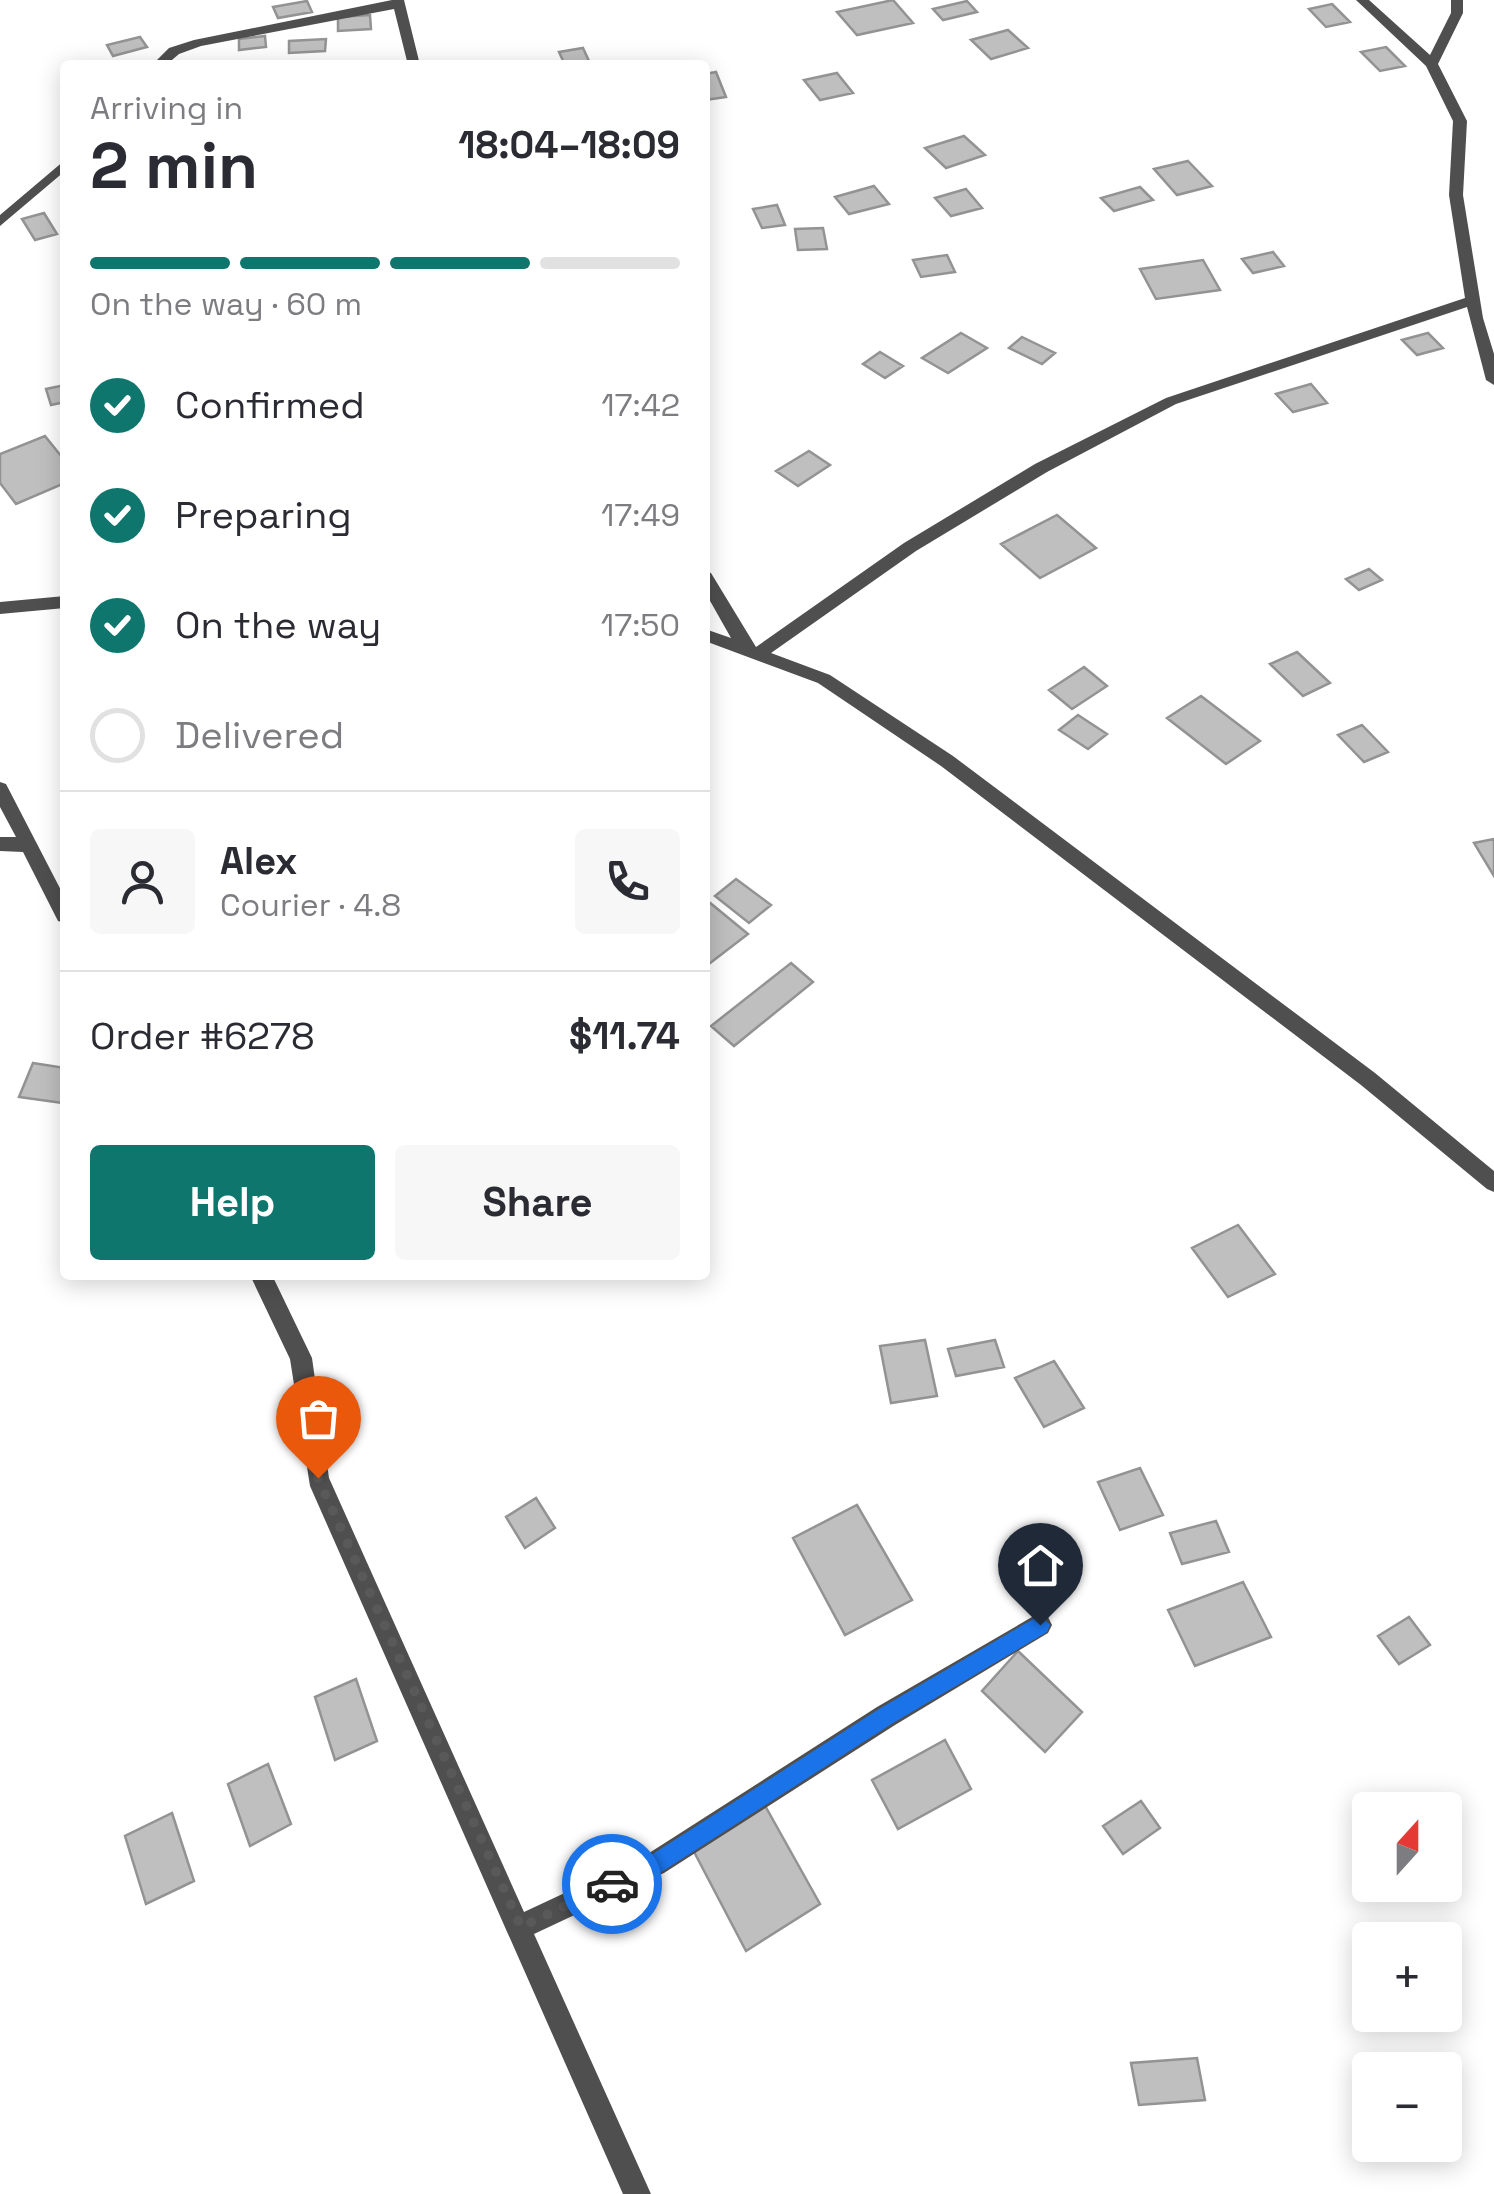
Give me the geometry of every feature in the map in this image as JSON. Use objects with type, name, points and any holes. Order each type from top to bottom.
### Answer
[{"type":"street","points":[[1362,0],[1432,64],[1460,121],[1456,195],[1474,300],[1494,380]]},
{"type":"street","points":[[1432,64],[1457,12],[1456,0]]},
{"type":"street","points":[[164,60],[174,51],[198,42],[398,2],[413,60]]},
{"type":"street","points":[[0,222],[60,168]]},
{"type":"street","points":[[1470,280],[1494,289]]},
{"type":"street","points":[[752,652],[1041,468],[1171,401],[1474,300]]},
{"type":"street","points":[[710,586],[752,652]]},
{"type":"street","points":[[0,608],[60,602]]},
{"type":"street","points":[[710,636],[824,679],[947,761],[1368,1079],[1494,1183]]},
{"type":"street","points":[[0,789],[60,906]]},
{"type":"street","points":[[0,844],[29,845]]},
{"type":"street","points":[[263,1280],[301,1358],[318,1478],[637,2194]]},
{"type":"street","points":[[521,1927],[656,1864],[886,1716],[1040,1625]]},
{"type":"building","points":[[893,0],[913,23],[857,35],[837,12]]},
{"type":"building","points":[[307,1],[312,12],[278,18],[273,7]]},
{"type":"building","points":[[967,1],[977,12],[943,20],[933,9]]},
{"type":"building","points":[[1332,4],[1350,22],[1326,27],[1309,9]]},
{"type":"building","points":[[370,15],[371,29],[338,31],[338,17]]},
{"type":"building","points":[[1008,30],[1028,48],[991,59],[971,40]]},
{"type":"building","points":[[265,36],[266,47],[239,50],[239,39]]},
{"type":"building","points":[[140,37],[147,47],[113,56],[107,45]]},
{"type":"building","points":[[326,39],[325,51],[289,53],[289,41]]},
{"type":"building","points":[[1386,47],[1405,66],[1380,71],[1361,52]]},
{"type":"building","points":[[583,48],[589,60],[563,60],[559,52]]},
{"type":"building","points":[[716,72],[726,97],[710,99],[710,73]]},
{"type":"building","points":[[837,73],[853,93],[820,100],[804,80]]},
{"type":"building","points":[[964,136],[985,155],[946,168],[925,148]]},
{"type":"building","points":[[1188,161],[1212,186],[1177,195],[1154,169]]},
{"type":"building","points":[[874,186],[889,204],[849,214],[835,197]]},
{"type":"building","points":[[1140,187],[1153,200],[1114,211],[1101,198]]},
{"type":"building","points":[[966,189],[982,208],[951,216],[935,198]]},
{"type":"building","points":[[777,205],[785,225],[762,228],[753,209]]},
{"type":"building","points":[[44,213],[57,234],[35,240],[22,219]]},
{"type":"building","points":[[823,228],[827,249],[798,250],[795,229]]},
{"type":"building","points":[[1273,252],[1284,266],[1253,273],[1242,259]]},
{"type":"building","points":[[947,255],[955,272],[921,277],[913,260]]},
{"type":"building","points":[[1203,260],[1220,290],[1156,299],[1140,269]]},
{"type":"building","points":[[961,333],[987,348],[948,373],[922,358]]},
{"type":"building","points":[[1428,333],[1443,348],[1417,355],[1402,340]]},
{"type":"building","points":[[1022,337],[1055,353],[1042,364],[1009,348]]},
{"type":"building","points":[[880,352],[903,366],[885,378],[863,364]]},
{"type":"building","points":[[1311,384],[1327,403],[1293,412],[1276,394]]},
{"type":"building","points":[[60,386],[60,403],[51,405],[46,389]]},
{"type":"building","points":[[45,436],[60,455],[60,485],[16,504],[0,483],[0,454]]},
{"type":"building","points":[[809,451],[830,465],[798,486],[776,471]]},
{"type":"building","points":[[1057,515],[1096,548],[1040,578],[1001,544]]},
{"type":"building","points":[[1369,569],[1382,580],[1359,590],[1346,579]]},
{"type":"building","points":[[1297,652],[1330,683],[1303,696],[1270,664]]},
{"type":"building","points":[[1084,667],[1107,686],[1072,709],[1049,690]]},
{"type":"building","points":[[1201,696],[1260,741],[1226,764],[1167,718]]},
{"type":"building","points":[[1078,715],[1107,734],[1088,749],[1059,730]]},
{"type":"building","points":[[1362,725],[1388,752],[1364,762],[1338,735]]},
{"type":"building","points":[[1494,839],[1494,876],[1474,843]]},
{"type":"building","points":[[736,879],[771,905],[749,923],[715,896]]},
{"type":"building","points":[[710,903],[748,934],[710,963]]},
{"type":"building","points":[[791,963],[813,982],[734,1046],[711,1026]]},
{"type":"building","points":[[33,1063],[60,1067],[60,1103],[19,1097]]},
{"type":"building","points":[[1238,1225],[1275,1274],[1228,1297],[1192,1248]]},
{"type":"building","points":[[925,1340],[937,1396],[891,1403],[880,1346]]},
{"type":"building","points":[[995,1340],[1004,1367],[956,1376],[948,1349]]},
{"type":"building","points":[[1054,1361],[1084,1408],[1044,1427],[1015,1378]]},
{"type":"building","points":[[1140,1468],[1163,1515],[1120,1530],[1098,1482]]},
{"type":"building","points":[[536,1498],[555,1528],[525,1548],[506,1517]]},
{"type":"building","points":[[857,1505],[912,1600],[845,1635],[793,1538]]},
{"type":"building","points":[[1216,1521],[1229,1552],[1182,1564],[1170,1533]]},
{"type":"building","points":[[1243,1582],[1271,1637],[1195,1666],[1168,1610]]},
{"type":"building","points":[[1409,1617],[1430,1645],[1399,1664],[1378,1636]]},
{"type":"building","points":[[1018,1651],[1082,1712],[1045,1752],[982,1691]]},
{"type":"building","points":[[356,1679],[377,1741],[335,1760],[315,1697]]},
{"type":"building","points":[[945,1740],[971,1789],[898,1829],[872,1780]]},
{"type":"building","points":[[268,1764],[291,1824],[250,1846],[228,1784]]},
{"type":"building","points":[[1141,1801],[1160,1828],[1123,1854],[1103,1826]]},
{"type":"building","points":[[763,1802],[820,1904],[746,1951],[691,1846]]},
{"type":"building","points":[[172,1813],[194,1881],[146,1904],[125,1836]]},
{"type":"building","points":[[1197,2058],[1205,2100],[1139,2105],[1131,2063]]},
{"type":"way so far","points":[[318,1478],[521,1927],[612,1884]]},
{"type":"route","points":[[612,1884],[656,1864],[886,1716],[1040,1625]]}]
